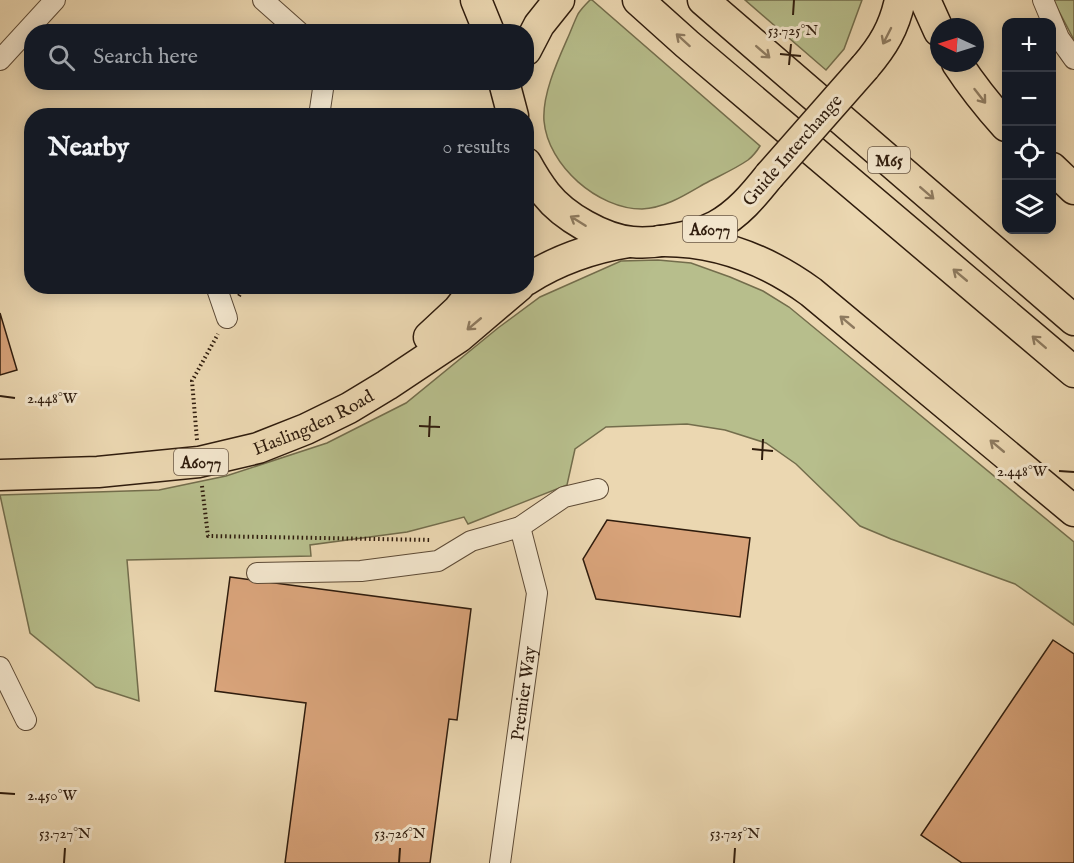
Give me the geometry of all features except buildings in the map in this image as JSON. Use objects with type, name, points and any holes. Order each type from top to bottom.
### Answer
[{"type":"highway","points":[[476,0],[486,24]]},
{"type":"highway","points":[[534,35],[560,0]]},
{"type":"highway","name":"M65","points":[[638,0],[1074,372]]},
{"type":"highway","name":"M65","points":[[703,0],[1074,320]]},
{"type":"highway","name":"Guide Interchange","points":[[534,176],[546,195],[560,208],[578,221],[613,238],[646,242],[686,237],[716,226],[750,200],[881,48],[897,15],[900,0]]},
{"type":"highway","points":[[925,0],[933,18]]},
{"type":"highway","points":[[963,72],[1002,122]]},
{"type":"highway","points":[[506,90],[511,108]]},
{"type":"highway","points":[[513,108],[515,90]]},
{"type":"highway","points":[[1056,172],[1074,189]]},
{"type":"highway","points":[[646,242],[691,243],[739,254],[759,261],[793,279],[1074,510]]},
{"type":"highway","name":"A6077","points":[[534,275],[584,252],[607,246],[646,242]]},
{"type":"highway","name":"Haslingden Road","points":[[0,475],[98,472],[199,454],[314,407],[383,369],[436,332],[471,294]]},
{"type":"highway","name":"Haslingden Road","points":[[0,459],[109,458],[199,454],[258,448],[306,429],[387,386],[459,337],[510,294]]},
{"type":"street","points":[[33,24],[55,0]]},
{"type":"street","points":[[263,0],[290,24]]},
{"type":"street","points":[[1043,0],[1059,38],[1074,59]]},
{"type":"street","points":[[0,60],[24,34]]},
{"type":"street","points":[[320,108],[323,90]]},
{"type":"street","points":[[219,294],[227,318]]},
{"type":"street","points":[[257,573],[360,571],[438,561],[471,541],[520,527],[564,497],[598,489]]},
{"type":"street","name":"Premier Way","points":[[500,863],[537,593],[520,527]]},
{"type":"street","points":[[0,667],[26,720]]},
{"type":"path","points":[[240,294],[192,381],[208,536],[471,541]]},
{"type":"green space","points":[[590,0],[760,146],[753,155],[738,166],[667,204],[650,208],[625,207],[609,202],[578,182],[555,154],[548,138],[544,111],[548,89],[560,55],[578,14]]},
{"type":"green space","points":[[745,0],[862,0],[844,49],[826,70]]},
{"type":"green space","points":[[1053,0],[1074,0],[1074,40],[1073,38]]},
{"type":"green space","points":[[658,260],[691,263],[763,291],[789,307],[1074,542],[1074,625],[1015,584],[860,526],[796,464],[766,443],[725,430],[687,424],[606,427],[575,449],[567,485],[468,524],[464,517],[407,532],[310,545],[311,556],[127,560],[139,701],[96,687],[30,633],[0,495],[159,490],[226,476],[327,443],[406,403],[540,297],[621,261]]}]
